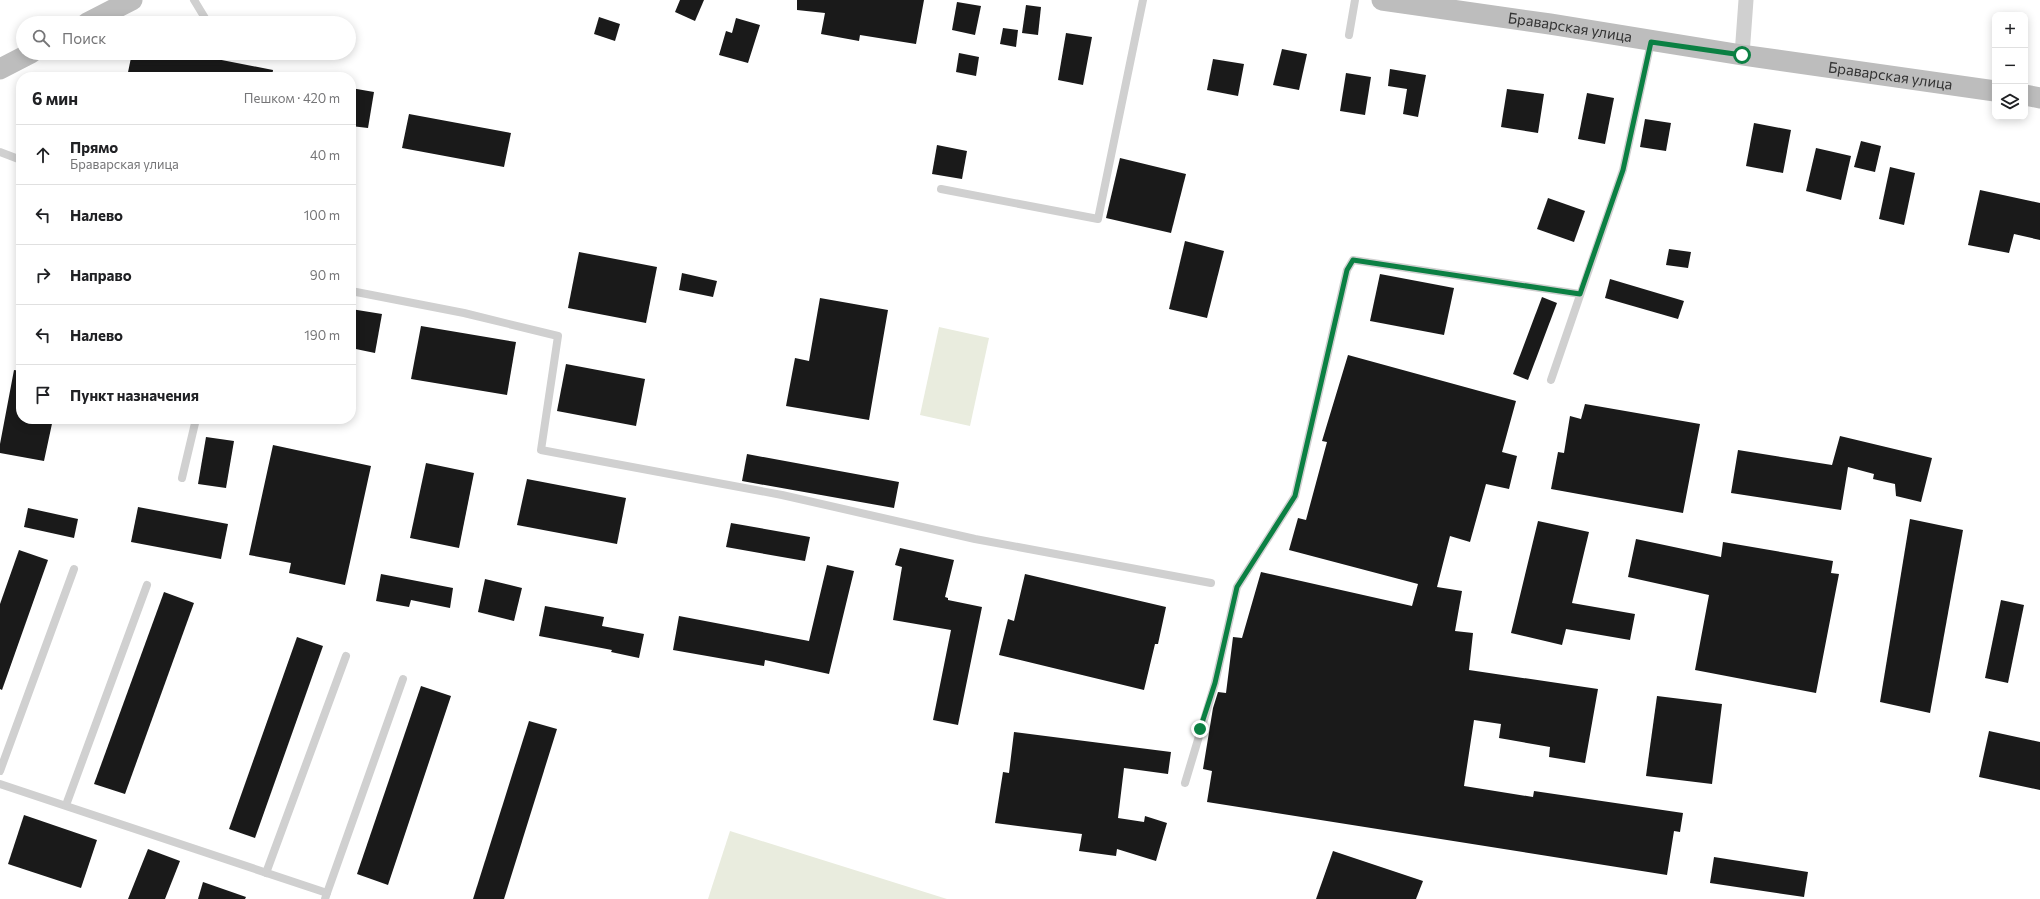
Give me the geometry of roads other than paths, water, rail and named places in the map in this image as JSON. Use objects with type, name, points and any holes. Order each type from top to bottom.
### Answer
[{"type":"main road","points":[[101,16],[132,0]]},
{"type":"main road","name":"Браварская улица","points":[[1382,0],[1550,24],[1651,42],[1992,91]]},
{"type":"main road","points":[[0,69],[17,60]]},
{"type":"main road","points":[[2028,96],[2040,98]]},
{"type":"street","points":[[1742,55],[1746,0]]},
{"type":"lane","points":[[194,0],[204,16]]},
{"type":"lane","points":[[941,189],[1098,219],[1143,0]]},
{"type":"lane","points":[[1349,35],[1355,0]]},
{"type":"lane","points":[[1551,380],[1623,170],[1651,42]]},
{"type":"lane","points":[[0,152],[16,158]]},
{"type":"lane","points":[[1185,783],[1215,683],[1237,587],[1295,496],[1347,270],[1353,260],[1580,294]]},
{"type":"lane","points":[[356,292],[464,313],[558,336],[542,450],[782,495],[974,539],[1210,583]]},
{"type":"lane","points":[[182,478],[195,424]]},
{"type":"lane","points":[[0,771],[74,569]]},
{"type":"lane","points":[[66,805],[147,585]]},
{"type":"lane","points":[[266,873],[346,656]]},
{"type":"lane","points":[[0,784],[266,873],[326,896],[403,679]]}]
